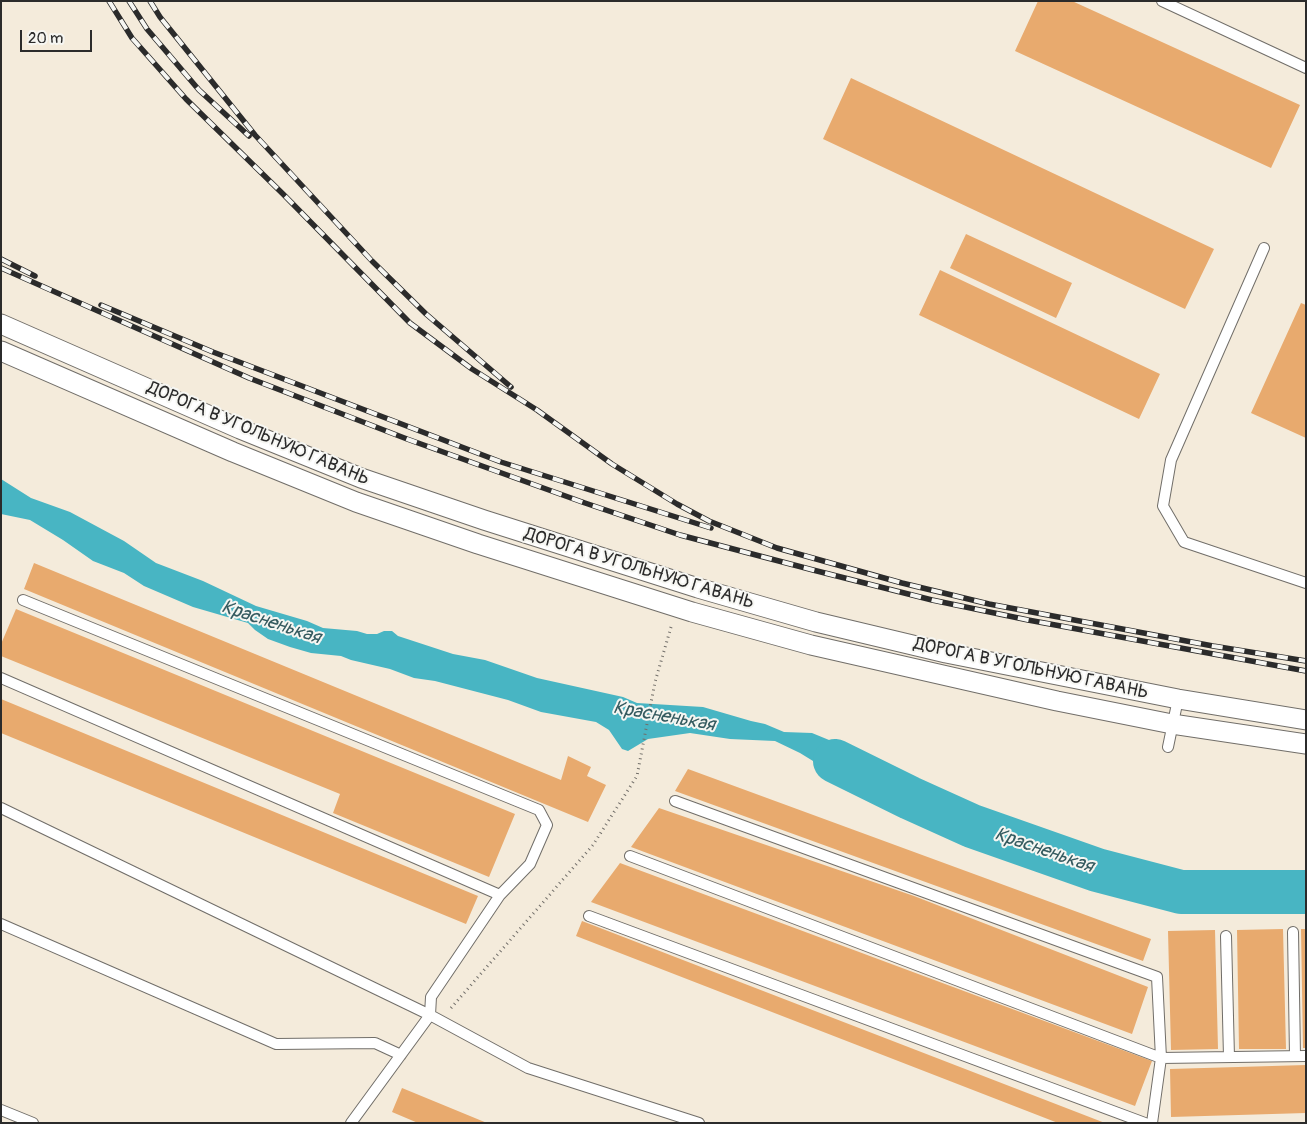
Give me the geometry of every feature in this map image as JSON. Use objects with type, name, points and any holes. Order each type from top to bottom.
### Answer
[{"type":"street","name":"ДОРОГА В УГОЛЬНУЮ ГАВАНЬ","points":[[1,324],[257,436],[361,478],[484,520],[698,588],[816,622],[946,653],[1178,699],[1306,720]]},
{"type":"street","name":"ДОРОГА В УГОЛЬНУЮ ГАВАНЬ","points":[[1,351],[233,452],[356,502],[506,553],[692,612],[811,645],[1038,697],[1172,724],[1306,744]]},
{"type":"lane","points":[[1162,1],[1306,68]]},
{"type":"lane","points":[[1264,248],[1171,460],[1164,506],[1184,542],[1306,583]]},
{"type":"lane","points":[[23,600],[538,810],[547,825],[530,864],[500,895],[431,997],[430,1015],[351,1123]]},
{"type":"lane","points":[[1,678],[500,895]]},
{"type":"lane","points":[[1168,748],[1178,699]]},
{"type":"lane","points":[[675,801],[1157,977],[1161,1058],[1152,1123]]},
{"type":"lane","points":[[1,808],[430,1015],[528,1068],[699,1123]]},
{"type":"lane","points":[[630,856],[1161,1058],[1301,1056],[1292,932]]},
{"type":"lane","points":[[589,916],[1145,1123]]},
{"type":"lane","points":[[1,924],[276,1044],[375,1043],[401,1055]]},
{"type":"lane","points":[[1226,936],[1229,1056]]},
{"type":"lane","points":[[1,1110],[33,1123]]},
{"type":"path","points":[[453,1008],[594,845],[637,776],[655,682],[670,630]]},
{"type":"water","points":[[1,479],[31,498],[70,512],[124,541],[156,563],[203,581],[256,606],[307,621],[323,628],[357,631],[367,634],[392,631],[398,636],[453,654],[485,660],[537,678],[623,697],[637,703],[703,707],[765,724],[784,732],[812,733],[868,756],[891,779],[887,794],[869,790],[775,741],[730,739],[690,733],[648,739],[628,751],[622,749],[609,730],[596,722],[541,712],[508,700],[435,681],[414,678],[390,669],[341,656],[311,653],[290,647],[268,639],[248,623],[193,607],[144,586],[124,573],[93,561],[30,520],[1,514]]},
{"type":"building","points":[[1038,1],[1072,1],[1300,105],[1271,168],[1015,51]]},
{"type":"building","points":[[851,78],[1214,249],[1185,309],[823,139]]},
{"type":"building","points":[[966,234],[1072,283],[1056,318],[950,268]]},
{"type":"building","points":[[940,270],[1160,374],[1139,419],[919,315]]},
{"type":"building","points":[[1301,303],[1306,305],[1306,438],[1251,413]]},
{"type":"building","points":[[34,563],[561,780],[568,756],[591,767],[587,776],[606,785],[588,822],[24,589]]},
{"type":"building","points":[[16,609],[515,814],[489,877],[333,813],[340,794],[1,656],[1,644]]},
{"type":"building","points":[[1,699],[478,896],[466,924],[1,733]]},
{"type":"building","points":[[688,769],[1151,939],[1143,961],[675,791]]},
{"type":"building","points":[[659,808],[914,896],[1148,987],[1132,1034],[631,847]]},
{"type":"building","points":[[620,863],[1152,1061],[1135,1106],[591,902]]},
{"type":"building","points":[[582,921],[1105,1123],[1058,1123],[576,936]]},
{"type":"building","points":[[1283,929],[1286,1049],[1239,1049],[1237,930]]},
{"type":"building","points":[[1301,929],[1306,929],[1306,1048],[1303,1048]]},
{"type":"building","points":[[1215,930],[1218,1049],[1171,1050],[1168,931]]},
{"type":"building","points":[[1306,1065],[1306,1113],[1171,1117],[1170,1069]]},
{"type":"building","points":[[402,1088],[487,1123],[418,1123],[392,1112]]},
{"type":"waterway","name":"Красненькая","points":[[835,761],[972,826],[1097,870],[1181,892],[1306,892]]},
{"type":"railway","points":[[109,1],[132,38],[186,99],[410,323],[472,369],[537,410],[612,464],[677,504],[709,521],[777,548],[902,583],[989,604],[1213,646],[1306,661]]},
{"type":"railway","points":[[129,1],[147,29],[199,90],[249,136]]},
{"type":"railway","points":[[150,1],[160,17],[255,135],[372,261],[426,314],[511,387]]},
{"type":"railway","points":[[1,259],[35,276]]},
{"type":"railway","points":[[1,268],[249,378],[407,439],[680,535],[932,600],[1028,620],[1306,671]]},
{"type":"railway","points":[[101,305],[213,352],[501,462],[711,528]]}]
